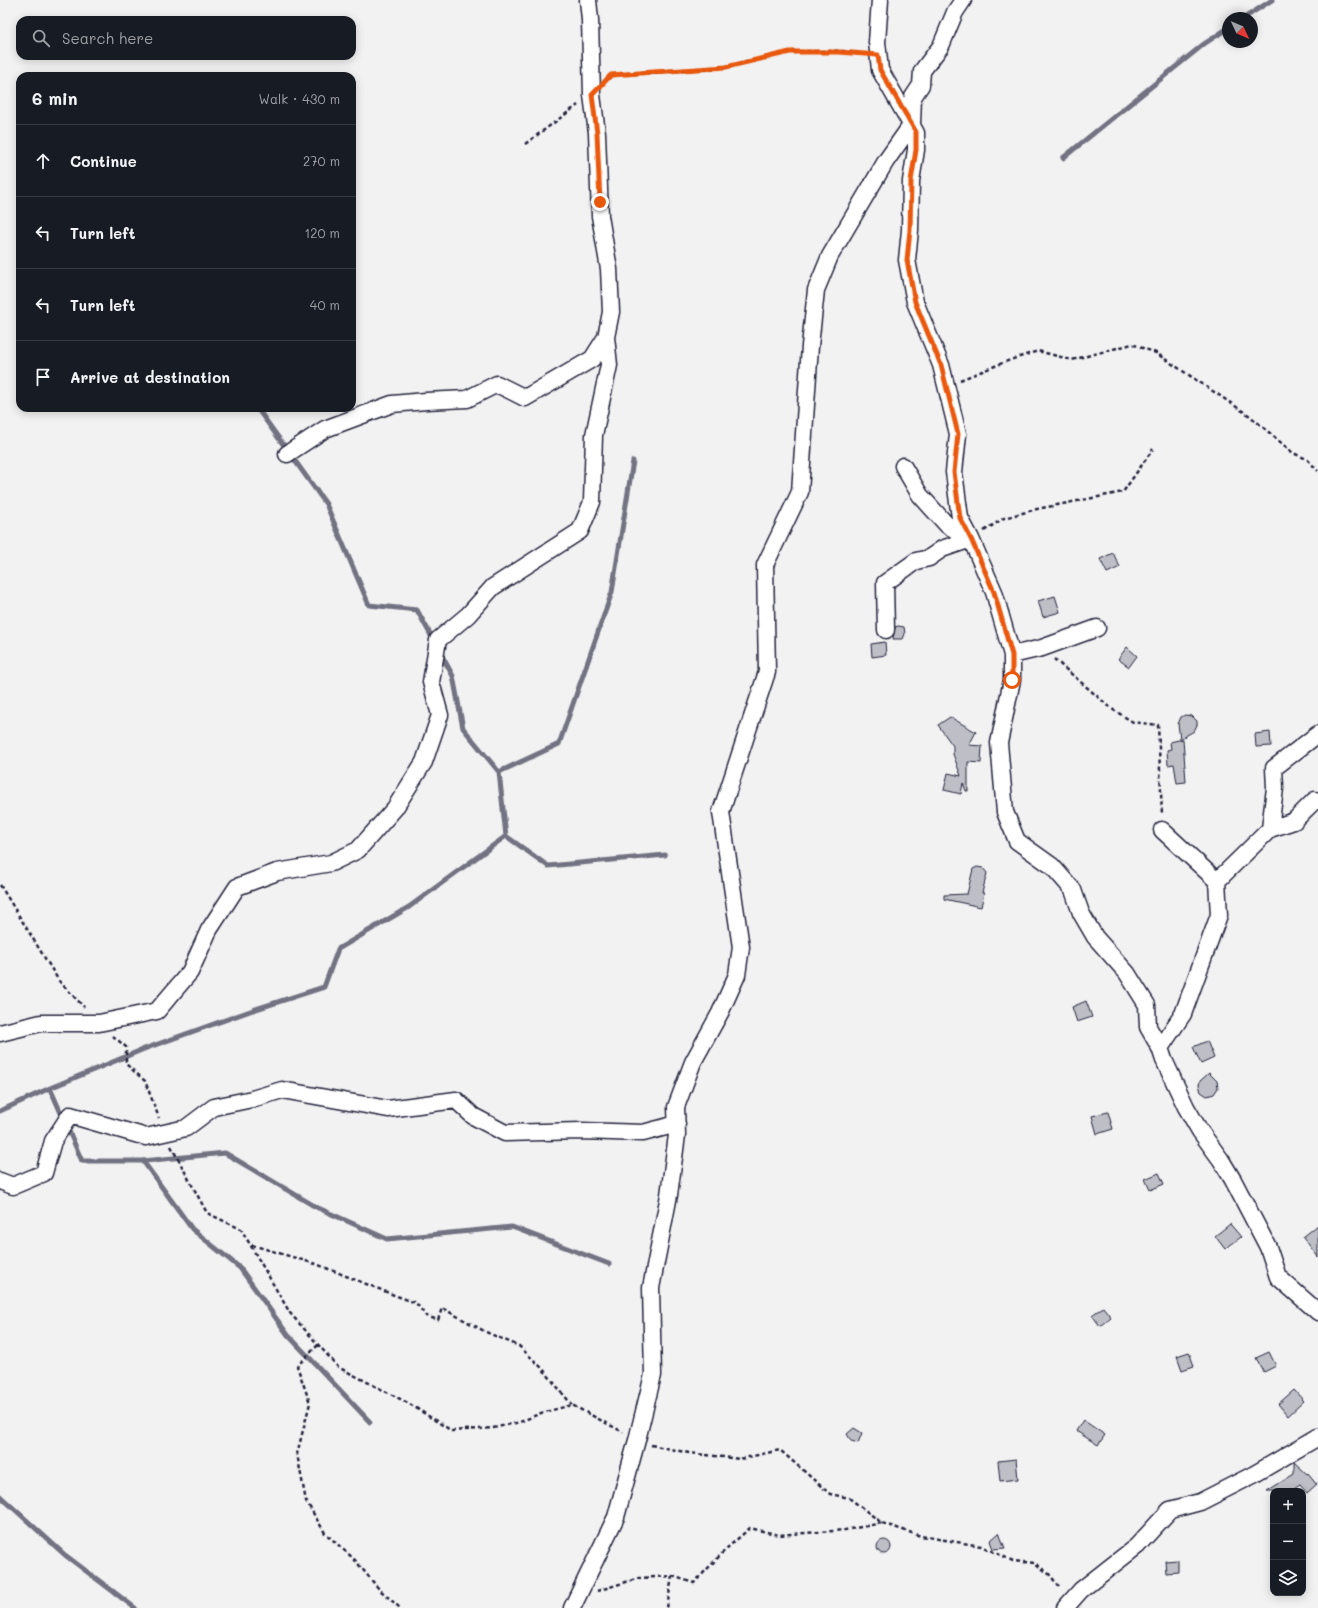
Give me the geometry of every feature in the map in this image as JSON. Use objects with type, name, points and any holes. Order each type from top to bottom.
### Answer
[{"type":"street","points":[[0,1032],[41,1023],[97,1021],[157,1011],[190,972],[208,930],[237,887],[277,872],[331,864],[358,850],[395,808],[424,762],[440,715],[431,682],[438,640],[468,615],[493,587],[580,531],[592,502],[594,435],[609,365],[606,337],[611,312],[609,269],[600,216],[597,133],[592,95],[588,0]]},
{"type":"street","points":[[880,0],[877,42],[880,70],[916,132],[916,150],[911,181],[910,230],[907,260],[915,302],[941,365],[958,434],[954,472],[960,518],[971,539],[994,592],[1012,655],[1012,680],[998,743],[1005,812],[1017,841],[1052,866],[1072,890],[1081,913],[1096,937],[1127,973],[1147,1005],[1148,1027],[1160,1048],[1186,1107],[1200,1131],[1225,1167],[1268,1247],[1278,1277],[1318,1312]]},
{"type":"street","points":[[574,1603],[616,1517],[653,1375],[651,1288],[670,1195],[678,1135],[676,1107],[693,1062],[720,1013],[737,975],[741,947],[721,812],[767,672],[765,565],[800,492],[810,346],[816,290],[830,256],[886,161],[912,124],[913,97],[921,84],[922,71],[941,46],[955,12],[964,0]]},
{"type":"street","points":[[287,454],[325,429],[392,404],[426,400],[467,399],[497,384],[525,398],[592,359],[606,337]]},
{"type":"street","points":[[903,466],[920,495],[947,525],[971,539]]},
{"type":"street","points":[[886,630],[885,583],[916,561],[929,558],[942,549],[971,539]]},
{"type":"street","points":[[1012,655],[1042,648],[1098,628]]},
{"type":"street","points":[[1270,829],[1275,788],[1274,768],[1318,734]]},
{"type":"street","points":[[1217,881],[1270,829],[1294,821],[1315,800],[1318,801]]},
{"type":"street","points":[[1160,1048],[1183,1014],[1219,915],[1217,881],[1162,830]]},
{"type":"street","points":[[0,1181],[13,1186],[44,1173],[53,1141],[70,1115],[146,1137],[186,1128],[214,1108],[282,1090],[388,1108],[456,1100],[473,1116],[505,1133],[581,1131],[643,1133],[677,1124]]},
{"type":"street","points":[[1068,1605],[1081,1590],[1137,1546],[1170,1510],[1200,1502],[1253,1475],[1318,1437]]},
{"type":"path","points":[[525,144],[592,95],[611,75],[726,67],[790,52],[839,52],[878,55]]},
{"type":"path","points":[[946,385],[1038,350],[1072,360],[1132,344],[1156,353],[1250,416],[1293,453],[1307,459],[1318,471]]},
{"type":"path","points":[[971,539],[1004,518],[1036,509],[1123,492],[1152,449]]},
{"type":"path","points":[[1042,648],[1112,709],[1133,722],[1158,725],[1162,830]]},
{"type":"path","points":[[0,885],[59,981],[97,1021],[126,1047],[126,1064],[145,1081],[164,1133],[207,1213],[241,1228],[290,1313],[338,1367],[408,1403],[452,1431],[493,1428],[520,1422],[541,1413],[572,1405]]},
{"type":"path","points":[[251,1244],[316,1264],[416,1303],[426,1316],[438,1320],[442,1308],[519,1346],[542,1368],[572,1405],[646,1444],[689,1453],[740,1459],[780,1450],[830,1494],[849,1498],[882,1523],[921,1536],[981,1546],[1013,1561],[1035,1563],[1049,1574],[1068,1605]]},
{"type":"path","points":[[318,1344],[297,1366],[310,1403],[297,1454],[306,1500],[325,1533],[354,1559],[379,1589],[400,1608]]},
{"type":"path","points":[[574,1603],[639,1578],[672,1576],[694,1583],[726,1549],[750,1528],[780,1535],[845,1530],[882,1523]]},
{"type":"path","points":[[667,1608],[672,1576]]},
{"type":"building","points":[[1113,553],[1120,567],[1107,573],[1100,559]]},
{"type":"building","points":[[1055,596],[1060,612],[1043,617],[1038,601]]},
{"type":"building","points":[[895,627],[904,627],[905,634],[903,639],[893,639]]},
{"type":"building","points":[[885,642],[886,655],[872,657],[871,644]]},
{"type":"building","points":[[1127,647],[1137,656],[1129,667],[1118,659]]},
{"type":"building","points":[[1185,715],[1192,716],[1197,721],[1197,725],[1194,731],[1180,739],[1178,724],[1181,717]]},
{"type":"building","points":[[950,717],[976,732],[969,745],[982,746],[981,763],[968,762],[968,791],[966,791],[963,783],[961,794],[944,790],[948,773],[961,776],[953,754],[953,746],[938,725]]},
{"type":"building","points":[[1270,732],[1271,746],[1256,747],[1255,734]]},
{"type":"building","points":[[1183,739],[1186,782],[1177,783],[1174,764],[1168,765],[1167,750],[1171,749],[1170,742]]},
{"type":"building","points":[[977,867],[983,868],[987,873],[982,893],[984,893],[981,907],[944,899],[944,895],[967,894],[973,869]]},
{"type":"building","points":[[1086,1001],[1092,1017],[1077,1022],[1072,1007]]},
{"type":"building","points":[[1207,1041],[1214,1058],[1201,1064],[1193,1047]]},
{"type":"building","points":[[1209,1073],[1217,1081],[1218,1088],[1214,1094],[1207,1096],[1201,1092],[1199,1085],[1200,1081]]},
{"type":"building","points":[[1108,1112],[1113,1129],[1097,1134],[1092,1116]]},
{"type":"building","points":[[1159,1173],[1164,1184],[1150,1190],[1145,1179]]},
{"type":"building","points":[[1230,1224],[1241,1237],[1225,1249],[1215,1236]]},
{"type":"building","points":[[1318,1225],[1318,1257],[1303,1237]]},
{"type":"building","points":[[1103,1307],[1111,1317],[1100,1326],[1092,1315]]},
{"type":"building","points":[[1189,1352],[1194,1366],[1182,1370],[1177,1356]]},
{"type":"building","points":[[1269,1352],[1276,1366],[1264,1372],[1256,1358]]},
{"type":"building","points":[[1294,1390],[1304,1401],[1288,1416],[1278,1404]]},
{"type":"building","points":[[1083,1420],[1105,1435],[1098,1445],[1076,1431]]},
{"type":"building","points":[[854,1428],[862,1433],[858,1443],[851,1441],[847,1434]]},
{"type":"building","points":[[1016,1459],[1018,1479],[1000,1481],[998,1461]]},
{"type":"building","points":[[1294,1462],[1307,1474],[1308,1473],[1317,1484],[1307,1493],[1306,1488],[1303,1488],[1300,1485],[1296,1488],[1272,1488],[1294,1474]]},
{"type":"building","points":[[999,1533],[1005,1548],[993,1549],[990,1541]]},
{"type":"building","points":[[881,1540],[887,1540],[891,1544],[891,1550],[887,1554],[881,1554],[877,1550],[877,1544]]},
{"type":"building","points":[[1178,1560],[1178,1572],[1166,1573],[1165,1561]]},
{"type":"waterway","points":[[1253,12],[1272,0]]},
{"type":"waterway","points":[[1063,158],[1204,44],[1222,32]]},
{"type":"waterway","points":[[260,412],[326,504],[369,605],[417,610],[434,641]]},
{"type":"waterway","points":[[506,836],[499,772],[559,744],[612,592],[633,461]]},
{"type":"waterway","points":[[441,654],[453,676],[463,728],[499,772]]},
{"type":"waterway","points":[[50,1088],[144,1049],[253,1010],[324,987],[338,949],[409,907],[506,836],[548,866],[665,855]]},
{"type":"waterway","points":[[0,1111],[50,1088],[82,1161],[143,1161],[225,1153],[316,1207],[387,1239],[512,1227],[609,1264]]},
{"type":"waterway","points":[[143,1161],[192,1229],[240,1268],[288,1335],[370,1422]]},
{"type":"waterway","points":[[0,1496],[65,1555],[135,1608]]},
{"type":"route","points":[[600,202],[597,133],[592,95],[611,75],[662,73],[726,67],[790,52],[839,52],[878,55],[880,70],[916,132],[916,150],[911,181],[910,230],[907,260],[915,302],[941,365],[958,434],[954,472],[960,518],[971,539],[994,592],[1012,655],[1012,680]]}]
